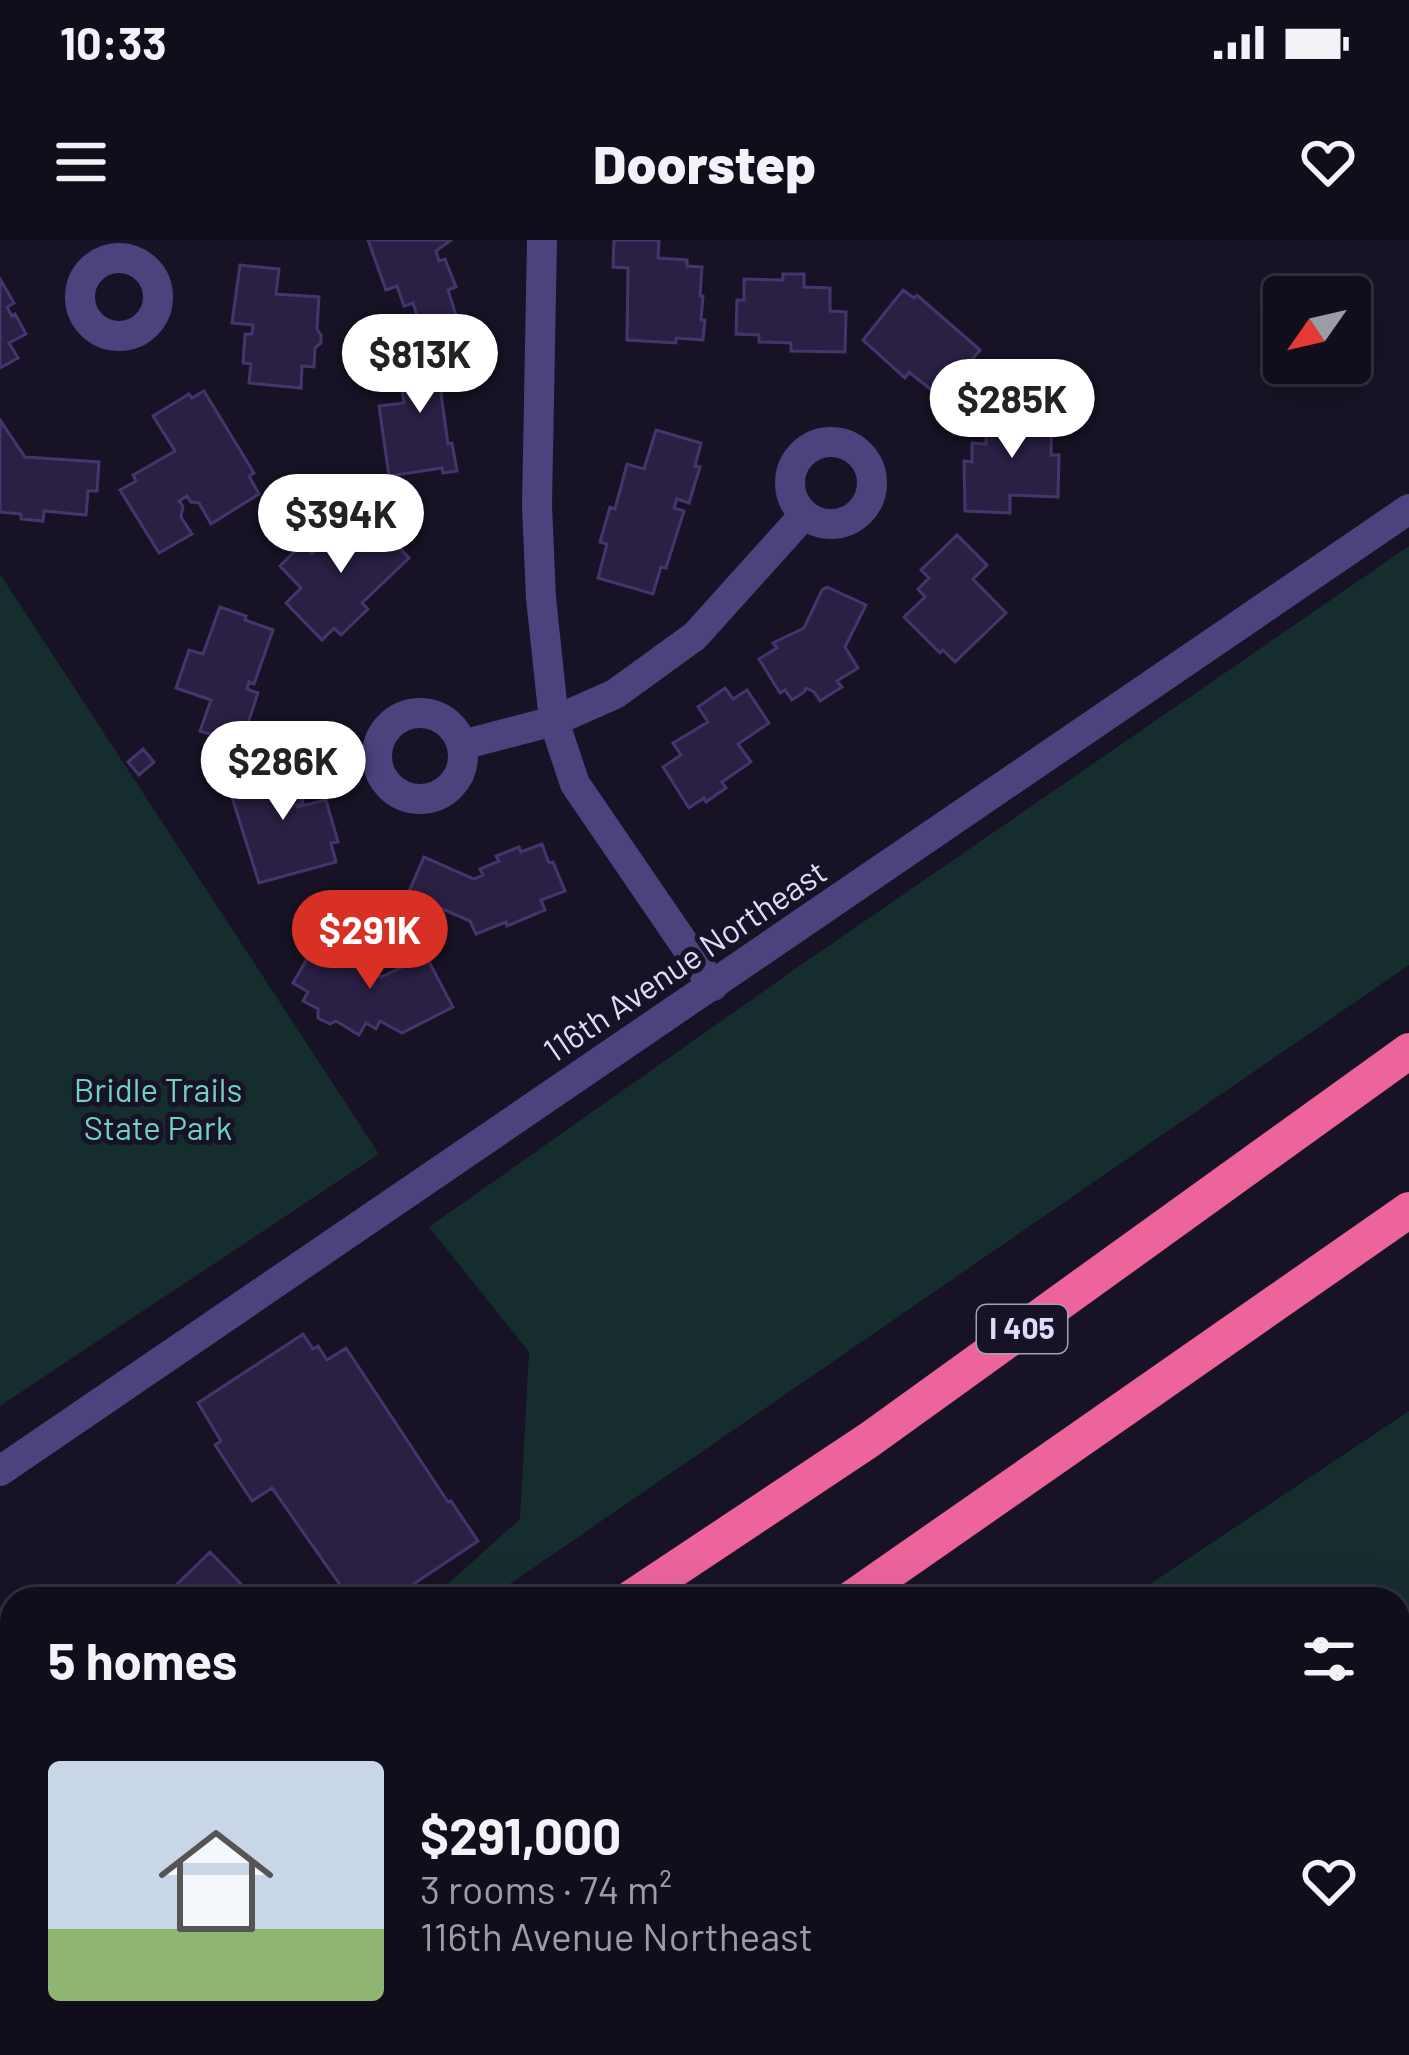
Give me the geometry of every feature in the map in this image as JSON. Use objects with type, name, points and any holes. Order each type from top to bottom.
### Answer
[{"type":"highway","name":"I 405","points":[[648,1587],[868,1440],[1409,1051]]},
{"type":"highway","points":[[868,1587],[1409,1210]]},
{"type":"street","points":[[542,240],[537,506],[554,721],[575,784],[713,986]]},
{"type":"street","name":"116th Avenue Northeast","points":[[0,1471],[1409,509]]},
{"type":"street","points":[[462,745],[554,721],[615,694],[694,636],[804,515]]},
{"type":"green space","points":[[1409,546],[1409,965],[505,1587],[444,1587],[520,1519],[529,1352],[429,1227]]},
{"type":"green space","name":"Bridle Trails State Park","points":[[0,574],[379,1154],[0,1406]]},
{"type":"green space","points":[[1409,1411],[1409,1587],[1146,1587]]},
{"type":"building","points":[[368,240],[451,240],[436,251],[439,261],[445,259],[456,287],[448,290],[456,315],[421,328],[413,303],[404,306],[397,286],[386,290]]},
{"type":"building","points":[[614,240],[659,240],[658,258],[687,260],[687,266],[702,267],[703,340],[627,340],[628,268],[613,267]]},
{"type":"building","points":[[240,265],[279,269],[276,294],[319,297],[321,343],[315,348],[314,367],[302,366],[301,388],[249,383],[251,364],[243,363],[245,334],[252,334],[253,325],[232,323]]},
{"type":"building","points":[[783,274],[804,274],[804,287],[830,288],[830,311],[846,312],[845,352],[791,351],[791,343],[759,342],[759,335],[736,334],[737,300],[744,300],[744,279],[783,280]]},
{"type":"building","points":[[0,279],[14,303],[7,307],[26,334],[9,343],[18,358],[0,368]]},
{"type":"building","points":[[903,290],[914,298],[917,295],[980,350],[941,398],[909,372],[905,378],[863,340]]},
{"type":"building","points":[[422,338],[459,355],[441,394],[457,471],[443,473],[442,468],[389,476],[379,406],[404,403],[401,383]]},
{"type":"building","points":[[204,391],[254,473],[249,476],[259,494],[211,524],[199,503],[187,496],[179,501],[181,517],[192,534],[159,553],[120,490],[136,481],[133,475],[175,451],[153,416],[189,394],[192,398]]},
{"type":"building","points":[[996,406],[1052,407],[1051,455],[1059,455],[1058,497],[1010,495],[1010,513],[965,511],[964,461],[972,462],[972,443],[986,444],[986,430],[996,430]]},
{"type":"building","points":[[0,420],[25,457],[99,462],[97,491],[88,491],[86,515],[44,511],[43,521],[0,512]]},
{"type":"building","points":[[656,430],[701,443],[695,466],[700,467],[689,503],[677,499],[674,508],[684,511],[653,594],[598,578],[607,544],[600,542],[610,507],[615,509],[627,464],[644,469]]},
{"type":"building","points":[[372,518],[409,558],[362,603],[368,609],[341,635],[334,628],[322,640],[286,603],[301,588],[280,566],[302,544],[312,554],[347,520],[356,530]]},
{"type":"building","points":[[957,535],[987,565],[973,579],[1006,613],[955,662],[904,617],[925,597],[918,589],[929,578],[921,570]]},
{"type":"building","points":[[827,587],[866,605],[845,647],[858,668],[837,681],[842,687],[820,701],[806,688],[792,700],[785,690],[780,693],[759,659],[777,648],[773,643],[804,628]]},
{"type":"building","points":[[220,607],[273,630],[254,684],[249,682],[247,689],[258,693],[239,750],[200,731],[211,700],[176,688],[189,650],[203,654]]},
{"type":"building","points":[[725,688],[733,699],[747,690],[769,723],[738,744],[751,762],[722,782],[726,788],[689,808],[663,767],[681,755],[673,743],[708,722],[698,707]]},
{"type":"building","points":[[143,749],[154,762],[139,775],[128,762]]},
{"type":"building","points":[[297,757],[306,788],[300,790],[303,803],[296,805],[326,800],[338,842],[331,843],[336,862],[259,883],[231,794],[250,789],[245,771]]},
{"type":"building","points":[[542,844],[565,891],[541,900],[545,910],[507,926],[506,922],[476,934],[470,921],[408,894],[424,857],[474,879],[483,875],[480,869],[499,861],[496,856]]},
{"type":"building","points":[[319,938],[381,977],[426,956],[453,1007],[402,1033],[380,1021],[376,1029],[366,1023],[359,1035],[336,1021],[330,1024],[318,1018],[318,1009],[303,1001],[308,992],[293,983]]},
{"type":"building","points":[[303,1334],[327,1360],[346,1348],[478,1541],[409,1587],[342,1587],[272,1488],[252,1501],[215,1445],[221,1441],[198,1403]]},
{"type":"building","points":[[210,1552],[244,1587],[174,1587]]}]
